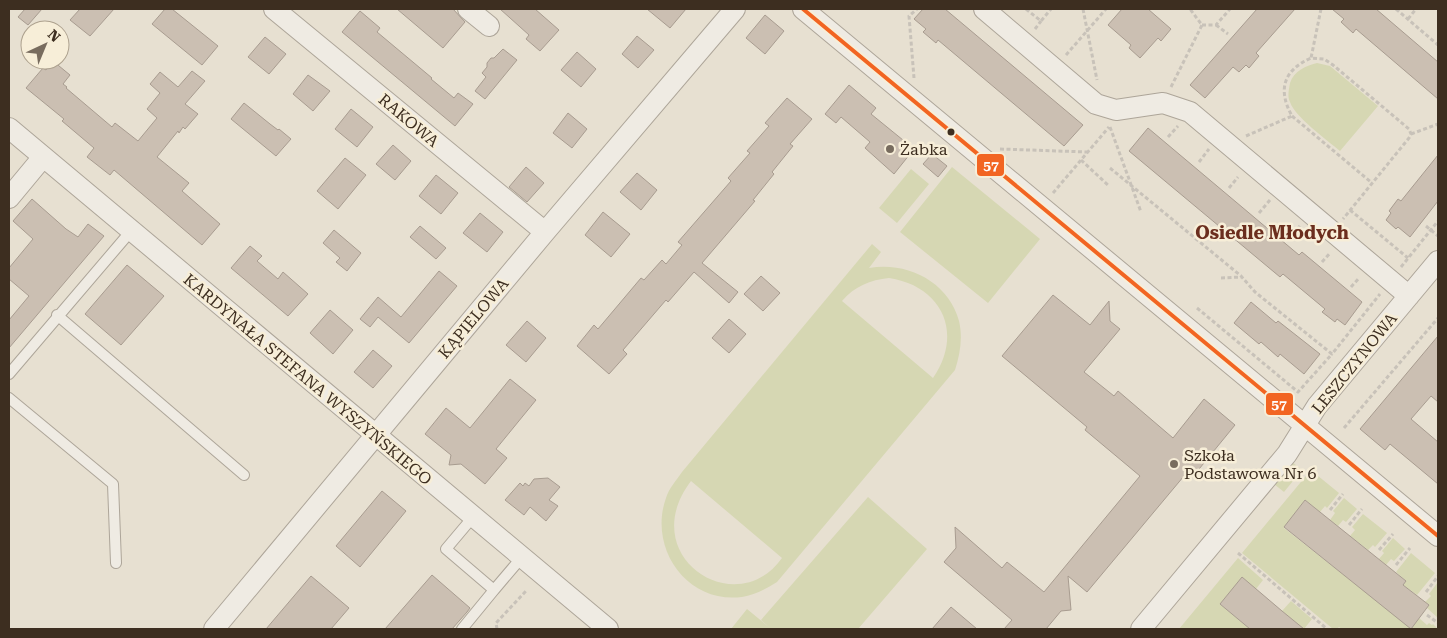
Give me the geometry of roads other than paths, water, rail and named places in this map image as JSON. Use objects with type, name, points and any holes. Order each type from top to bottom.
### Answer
[{"type":"street","name":"RAKOWA","points":[[274,9],[545,232]]},
{"type":"street","points":[[468,9],[489,26]]},
{"type":"street","name":"KĄPIELOWA","points":[[214,629],[545,232],[735,9]]},
{"type":"street","points":[[803,9],[1438,536]]},
{"type":"street","points":[[984,9],[1096,104],[1116,110],[1163,103],[1190,112],[1409,296]]},
{"type":"street","name":"KARDYNAŁA STEFANA WYSZYŃSKIEGO","points":[[9,128],[608,629]]},
{"type":"street","points":[[9,198],[43,157]]},
{"type":"street","name":"LESZCZYNOWA","points":[[1141,629],[1287,454],[1317,406],[1438,261]]},
{"type":"lane","points":[[9,374],[131,231]]},
{"type":"lane","points":[[57,316],[244,475]]},
{"type":"lane","points":[[9,398],[113,484],[116,563]]},
{"type":"lane","points":[[473,517],[446,549],[494,590]]},
{"type":"lane","points":[[462,629],[522,558]]},
{"type":"place","name":"Żabka","points":[[890,149]]},
{"type":"place","name":"Szkoła Podstawowa Nr 6","points":[[1174,464]]},
{"type":"district","name":"Osiedle Młodych","points":[[1272,233]]}]
